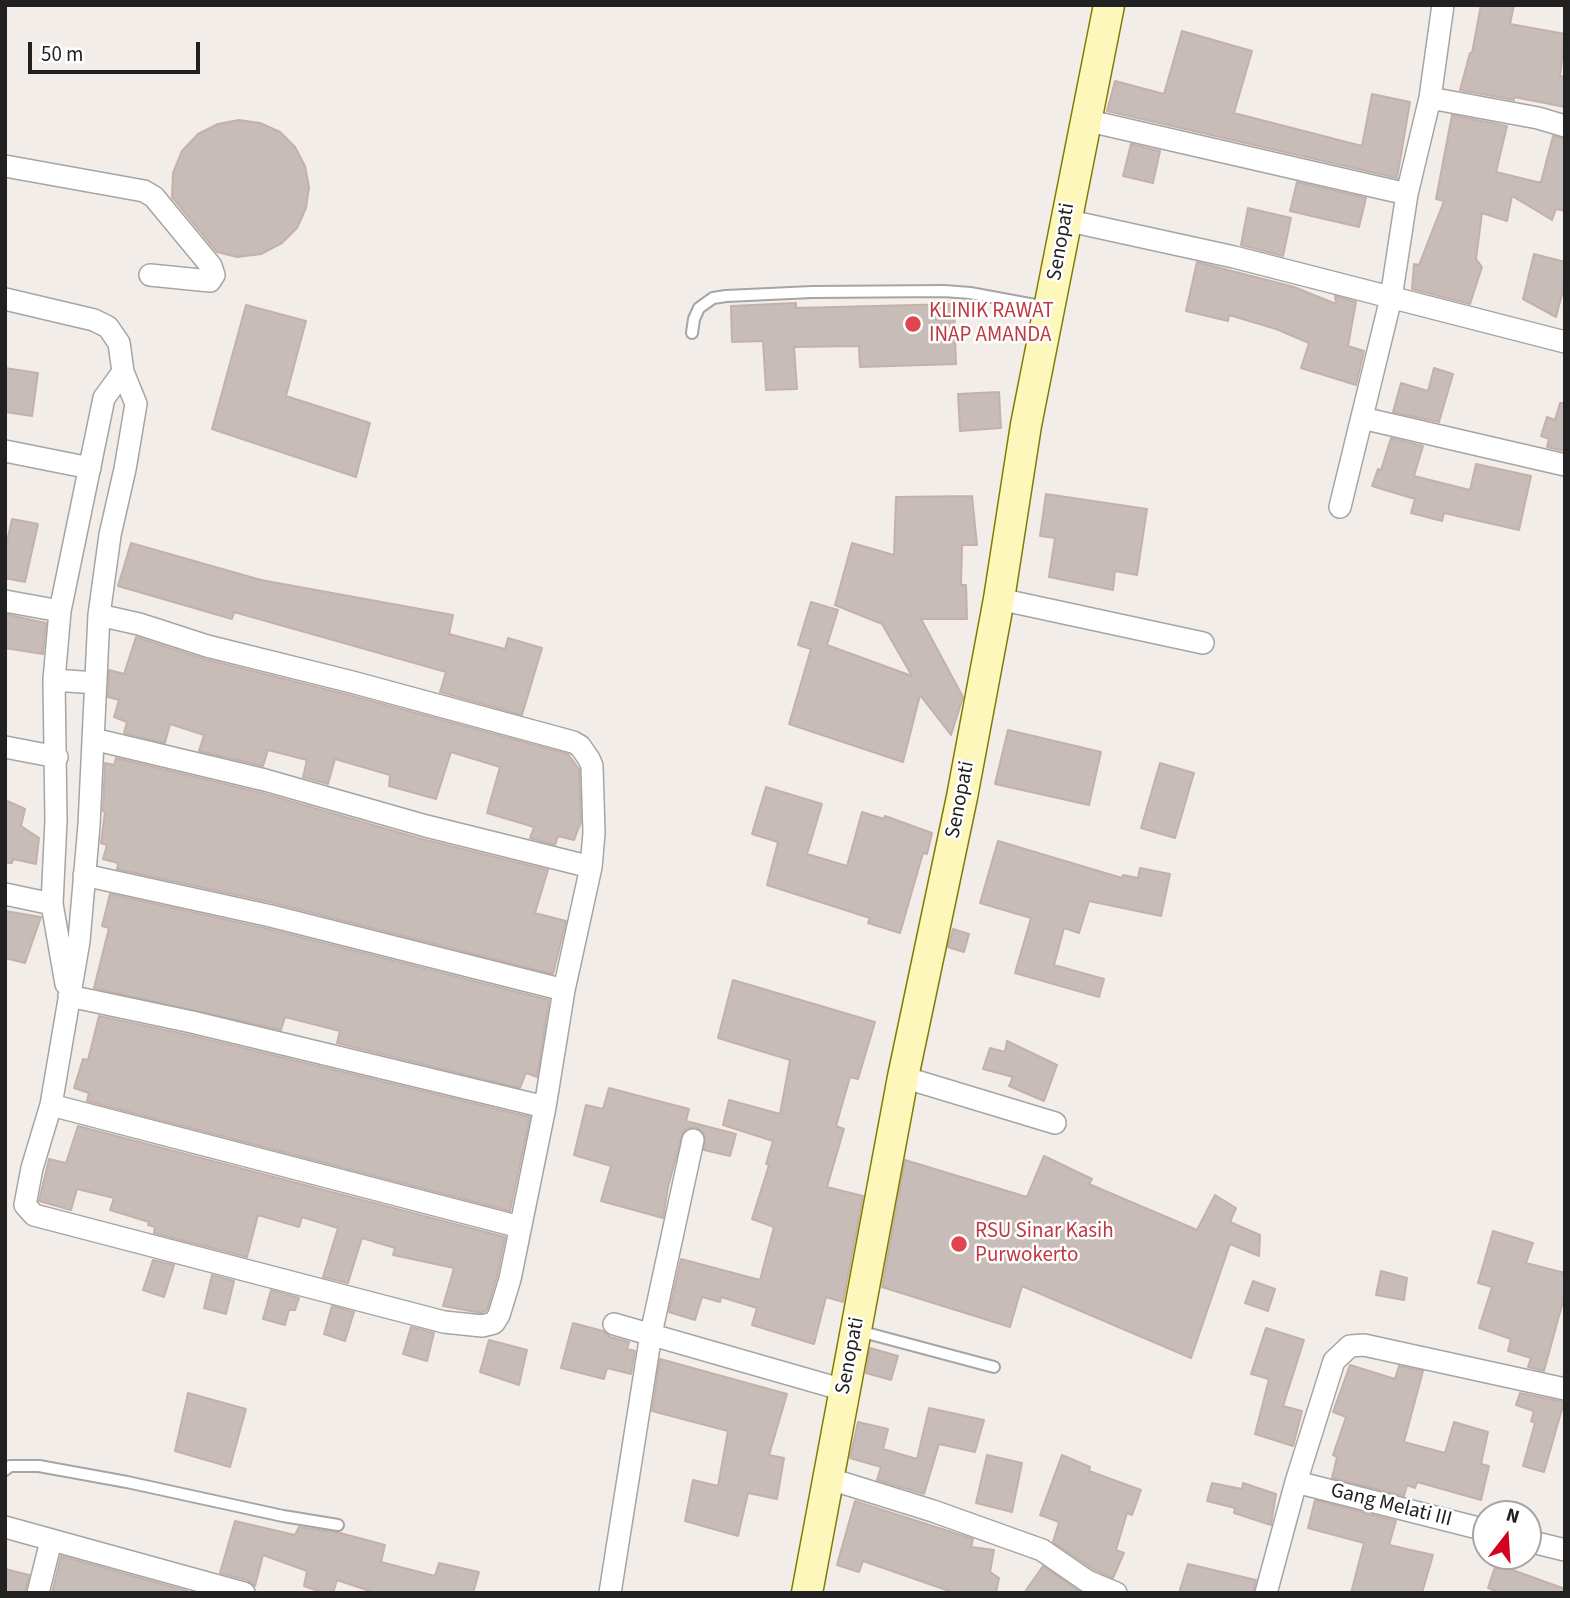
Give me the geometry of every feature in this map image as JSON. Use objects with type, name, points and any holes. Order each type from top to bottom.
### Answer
[{"type":"street","name":"Senopati","points":[[807,1593],[903,1077],[957,824],[999,599],[1026,425],[1109,5]]},
{"type":"street","points":[[1340,507],[1391,298],[1408,194],[1430,98],[1443,5]]},
{"type":"street","points":[[1430,98],[1538,118],[1565,126]]},
{"type":"street","points":[[1085,120],[1408,194]]},
{"type":"street","points":[[5,166],[144,191],[154,197],[211,266],[214,275],[210,281],[150,275]]},
{"type":"street","points":[[1065,220],[1234,257],[1565,341]]},
{"type":"street","points":[[5,299],[94,320],[108,327],[119,343],[123,372],[136,404],[110,535],[99,615],[89,825],[79,941],[51,1105],[32,1168],[25,1205],[34,1214],[444,1322],[482,1326],[494,1323],[510,1279],[591,867],[594,833],[592,766],[580,746],[573,742],[352,682],[220,650],[139,624],[99,615]]},
{"type":"street","points":[[69,996],[52,904],[57,757],[54,680],[60,611],[104,398],[123,372]]},
{"type":"street","points":[[1362,418],[1565,465]]},
{"type":"street","points":[[5,451],[90,468]]},
{"type":"street","points":[[76,526],[110,535]]},
{"type":"street","points":[[999,599],[1203,643]]},
{"type":"street","points":[[5,601],[60,611]]},
{"type":"street","points":[[54,680],[96,683]]},
{"type":"street","points":[[93,739],[265,780],[426,826],[591,867]]},
{"type":"street","points":[[5,747],[57,757]]},
{"type":"street","points":[[56,820],[89,825]]},
{"type":"street","points":[[84,875],[271,916],[565,990]]},
{"type":"street","points":[[5,894],[52,904]]},
{"type":"street","points":[[69,996],[192,1022],[545,1107]]},
{"type":"street","points":[[903,1077],[1055,1124]]},
{"type":"street","points":[[51,1105],[520,1227]]},
{"type":"street","points":[[610,1593],[651,1334],[693,1140]]},
{"type":"street","points":[[614,1324],[844,1390]]},
{"type":"street","points":[[1266,1593],[1296,1482],[1334,1361],[1350,1346],[1364,1345],[1565,1389]]},
{"type":"street","points":[[827,1478],[933,1511],[1042,1550],[1087,1581],[1116,1593]]},
{"type":"street","name":"Gang Melati III","points":[[1296,1482],[1472,1526]]},
{"type":"street","points":[[5,1527],[244,1593]]},
{"type":"street","points":[[38,1593],[51,1541]]},
{"type":"street","points":[[1542,1544],[1565,1550]]},
{"type":"lane","points":[[692,332],[699,308],[712,298],[751,294],[944,291],[1049,308]]},
{"type":"lane","points":[[857,1330],[994,1367]]},
{"type":"lane","points":[[5,1470],[10,1466],[39,1466],[338,1525]]},
{"type":"building","points":[[1481,5],[1514,5],[1510,24],[1565,34],[1560,76],[1565,77],[1565,107],[1460,90],[1472,53]]},
{"type":"building","points":[[1182,31],[1252,51],[1234,113],[1362,146],[1372,94],[1410,102],[1397,178],[1107,111],[1115,81],[1164,94]]},
{"type":"building","points":[[1452,115],[1507,126],[1496,172],[1537,182],[1541,182],[1553,136],[1565,139],[1565,211],[1556,209],[1552,220],[1512,196],[1507,221],[1482,213],[1476,259],[1482,267],[1470,304],[1412,289],[1414,264],[1419,265],[1444,201],[1436,199]]},
{"type":"building","points":[[239,120],[260,123],[280,132],[295,147],[305,166],[309,187],[306,208],[297,228],[282,243],[261,254],[237,257],[217,252],[172,197],[173,173],[182,151],[198,134],[218,124]]},
{"type":"building","points":[[1131,144],[1160,151],[1153,183],[1123,176]]},
{"type":"building","points":[[1297,182],[1366,198],[1359,227],[1290,211]]},
{"type":"building","points":[[1248,208],[1291,218],[1283,256],[1241,245]]},
{"type":"building","points":[[1534,254],[1565,262],[1565,282],[1556,317],[1523,299]]},
{"type":"building","points":[[1197,262],[1294,287],[1336,304],[1335,296],[1356,302],[1348,346],[1364,351],[1356,385],[1301,368],[1309,343],[1276,329],[1229,315],[1228,321],[1186,311]]},
{"type":"building","points":[[796,303],[796,308],[954,304],[956,364],[860,367],[859,346],[794,347],[797,389],[766,390],[763,341],[732,342],[731,306]]},
{"type":"building","points":[[246,305],[306,321],[286,396],[370,423],[356,477],[212,429]]},
{"type":"building","points":[[5,368],[38,373],[32,416],[5,412]]},
{"type":"building","points":[[1434,368],[1453,374],[1439,422],[1393,412],[1401,383],[1428,391]]},
{"type":"building","points":[[999,392],[1001,428],[960,431],[958,394]]},
{"type":"building","points":[[1560,403],[1565,403],[1565,451],[1547,447],[1549,439],[1541,436],[1547,417],[1555,420]]},
{"type":"building","points":[[1391,438],[1423,446],[1414,476],[1470,490],[1476,464],[1531,476],[1519,530],[1444,513],[1442,521],[1411,513],[1415,499],[1372,486],[1378,469],[1381,470]]},
{"type":"building","points":[[1046,494],[1147,509],[1137,575],[1115,571],[1113,590],[1049,577],[1055,538],[1040,536]]},
{"type":"building","points":[[972,496],[977,545],[962,545],[961,585],[966,585],[967,619],[921,619],[963,697],[951,735],[920,695],[903,762],[789,724],[811,649],[798,645],[811,602],[838,610],[827,645],[912,676],[882,624],[835,605],[852,543],[894,555],[896,497]]},
{"type":"building","points":[[12,519],[38,524],[25,582],[5,578],[5,551]]},
{"type":"building","points":[[131,543],[261,580],[453,615],[449,634],[505,649],[508,638],[542,648],[522,715],[440,692],[446,672],[234,612],[232,619],[118,586]]},
{"type":"building","points":[[5,614],[46,623],[43,654],[5,648]]},
{"type":"building","points":[[136,637],[204,659],[568,754],[579,769],[581,822],[574,840],[558,836],[555,845],[530,838],[534,827],[487,813],[500,767],[451,752],[436,799],[389,786],[390,775],[335,759],[328,784],[303,777],[307,760],[268,750],[263,766],[199,751],[204,735],[170,724],[165,743],[124,733],[127,722],[114,717],[119,700],[108,697],[109,670],[124,674]]},
{"type":"building","points":[[1008,730],[1101,752],[1089,805],[995,784]]},
{"type":"building","points":[[116,758],[262,793],[422,839],[548,870],[535,913],[566,921],[553,974],[274,903],[117,869],[118,863],[103,859],[107,845],[101,843],[105,812],[105,763],[114,765]]},
{"type":"building","points":[[1160,763],[1194,773],[1175,838],[1141,828]]},
{"type":"building","points":[[766,787],[822,804],[807,854],[847,866],[862,812],[884,819],[885,816],[932,833],[927,854],[923,853],[900,933],[868,923],[870,918],[767,885],[778,842],[752,834]]},
{"type":"building","points":[[5,800],[25,809],[21,826],[39,838],[36,864],[13,859],[12,863],[5,863]]},
{"type":"building","points":[[998,841],[1122,878],[1123,875],[1138,878],[1140,868],[1170,874],[1161,916],[1089,901],[1079,933],[1064,928],[1054,965],[1104,979],[1099,997],[1015,973],[1031,918],[980,903]]},
{"type":"building","points":[[110,894],[268,929],[549,1000],[537,1077],[526,1073],[520,1088],[337,1043],[340,1031],[285,1017],[281,1030],[94,988],[109,928],[102,926]]},
{"type":"building","points":[[5,911],[41,917],[25,963],[5,958]]},
{"type":"building","points":[[953,929],[969,934],[964,952],[948,947]]},
{"type":"building","points":[[733,980],[875,1022],[858,1079],[850,1077],[836,1126],[844,1129],[827,1187],[863,1196],[843,1302],[826,1297],[814,1344],[752,1325],[757,1308],[721,1297],[720,1302],[702,1297],[695,1320],[669,1312],[681,1259],[760,1280],[774,1227],[752,1219],[769,1165],[766,1164],[773,1141],[723,1125],[729,1100],[780,1114],[790,1060],[718,1038]]},
{"type":"building","points":[[99,1016],[530,1117],[510,1211],[87,1101],[89,1093],[74,1088],[83,1059],[88,1060]]},
{"type":"building","points":[[1007,1041],[1057,1065],[1044,1101],[1009,1086],[1013,1077],[983,1069],[990,1048],[1005,1052]]},
{"type":"building","points":[[609,1088],[689,1109],[686,1121],[736,1134],[730,1156],[704,1150],[705,1135],[696,1127],[683,1132],[668,1187],[663,1218],[601,1201],[611,1166],[574,1155],[586,1105],[603,1109]]},
{"type":"building","points":[[78,1126],[505,1237],[487,1310],[481,1313],[443,1306],[454,1268],[393,1255],[395,1248],[362,1238],[348,1283],[323,1277],[338,1228],[302,1217],[299,1227],[258,1215],[247,1257],[154,1233],[155,1227],[148,1225],[149,1222],[110,1210],[114,1198],[77,1189],[71,1210],[39,1201],[49,1159],[66,1163]]},
{"type":"building","points":[[1044,1156],[1092,1179],[1089,1184],[1197,1230],[1215,1195],[1236,1208],[1230,1222],[1260,1235],[1259,1256],[1230,1244],[1191,1358],[1022,1286],[1010,1327],[882,1287],[905,1160],[1027,1197]]},
{"type":"building","points":[[1493,1231],[1533,1243],[1526,1263],[1565,1273],[1565,1294],[1544,1371],[1528,1367],[1531,1358],[1508,1351],[1511,1339],[1479,1328],[1492,1287],[1478,1283]]},
{"type":"building","points":[[153,1260],[174,1265],[164,1297],[143,1290]]},
{"type":"building","points":[[1381,1271],[1407,1278],[1404,1300],[1376,1295]]},
{"type":"building","points":[[212,1275],[234,1281],[226,1314],[204,1308]]},
{"type":"building","points":[[1253,1281],[1275,1289],[1268,1311],[1245,1303]]},
{"type":"building","points":[[271,1290],[299,1298],[295,1310],[289,1310],[285,1325],[263,1319]]},
{"type":"building","points":[[332,1306],[354,1312],[345,1341],[324,1334]]},
{"type":"building","points":[[573,1323],[629,1342],[627,1349],[635,1351],[631,1374],[607,1368],[604,1379],[561,1368]]},
{"type":"building","points":[[411,1327],[434,1333],[427,1361],[403,1354]]},
{"type":"building","points":[[1266,1328],[1304,1340],[1283,1406],[1302,1411],[1293,1446],[1255,1434],[1269,1379],[1251,1374]]},
{"type":"building","points":[[489,1340],[527,1350],[519,1385],[480,1372]]},
{"type":"building","points":[[870,1348],[898,1356],[891,1380],[866,1373]]},
{"type":"building","points":[[660,1359],[787,1394],[769,1455],[784,1458],[777,1499],[748,1493],[738,1536],[685,1521],[693,1480],[718,1486],[728,1431],[652,1411]]},
{"type":"building","points":[[1350,1365],[1395,1379],[1399,1366],[1423,1371],[1404,1442],[1445,1453],[1454,1422],[1488,1432],[1481,1464],[1489,1466],[1481,1500],[1417,1482],[1415,1488],[1407,1485],[1404,1496],[1332,1478],[1337,1457],[1333,1455],[1346,1417],[1333,1412]]},
{"type":"building","points":[[188,1393],[246,1409],[230,1467],[175,1451]]},
{"type":"building","points":[[1520,1393],[1564,1402],[1544,1472],[1523,1466],[1535,1423],[1531,1421],[1534,1411],[1516,1405]]},
{"type":"building","points":[[929,1408],[984,1420],[975,1452],[939,1444],[924,1494],[877,1480],[881,1467],[850,1458],[858,1422],[888,1429],[883,1449],[917,1459]]},
{"type":"building","points":[[987,1455],[1022,1463],[1012,1512],[976,1503]]},
{"type":"building","points":[[1062,1455],[1090,1467],[1089,1471],[1141,1490],[1132,1515],[1127,1513],[1116,1550],[1124,1553],[1113,1578],[1093,1569],[1053,1542],[1059,1522],[1040,1515]]},
{"type":"building","points":[[1212,1483],[1242,1489],[1243,1483],[1276,1494],[1271,1525],[1234,1513],[1235,1508],[1207,1501]]},
{"type":"building","points":[[1315,1500],[1396,1521],[1389,1545],[1433,1555],[1422,1593],[1351,1593],[1364,1543],[1308,1528]]},
{"type":"building","points":[[855,1501],[973,1539],[971,1547],[994,1550],[990,1572],[999,1578],[996,1593],[955,1593],[863,1561],[859,1572],[837,1565]]},
{"type":"building","points":[[235,1521],[295,1535],[299,1527],[340,1533],[385,1545],[381,1562],[435,1576],[439,1563],[479,1572],[473,1593],[376,1593],[337,1580],[333,1593],[324,1593],[304,1586],[307,1571],[263,1555],[255,1586],[247,1580],[220,1573]]},
{"type":"building","points":[[61,1556],[187,1591],[187,1593],[52,1593]]},
{"type":"building","points":[[1188,1564],[1256,1580],[1253,1593],[1179,1593]]},
{"type":"building","points":[[1043,1566],[1080,1592],[1081,1593],[1024,1593]]},
{"type":"building","points":[[5,1569],[29,1575],[25,1593],[5,1593]]},
{"type":"building","points":[[1494,1570],[1513,1570],[1565,1589],[1565,1593],[1501,1593],[1488,1588]]},
{"type":"place","name":"KLINIK RAWAT INAP AMANDA","points":[[913,324]]},
{"type":"place","name":"RSU Sinar Kasih Purwokerto","points":[[959,1244]]}]
